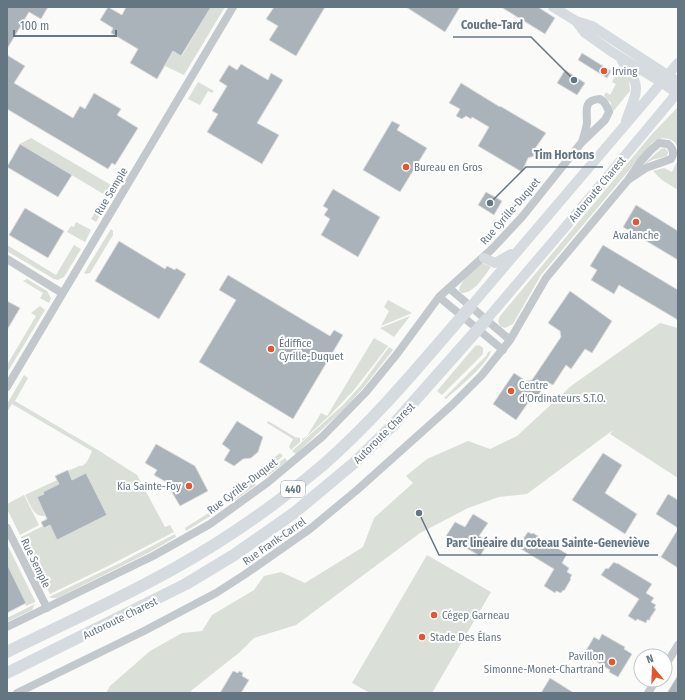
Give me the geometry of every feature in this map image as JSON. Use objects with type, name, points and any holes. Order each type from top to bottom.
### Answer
[{"type":"highway","name":"Autoroute Charest","points":[[7,652],[168,572],[221,541],[266,510],[319,469],[364,427],[402,388],[471,306]]},
{"type":"highway","name":"Autoroute Charest","points":[[7,673],[186,584],[275,528],[327,487],[368,450],[419,397],[487,319]]},
{"type":"main road","points":[[553,7],[576,21],[592,26],[664,78],[678,93]]},
{"type":"main road","points":[[576,21],[585,33],[612,52],[631,72],[637,86],[624,127]]},
{"type":"main road","points":[[612,52],[664,78],[678,82]]},
{"type":"main road","name":"Autoroute Charest","points":[[471,306],[678,63]]},
{"type":"main road","name":"Autoroute Charest","points":[[487,319],[678,93]]},
{"type":"main road","points":[[484,258],[494,263],[498,263],[526,241]]},
{"type":"street","name":"Rue Semple","points":[[7,387],[233,7]]},
{"type":"street","name":"Rue Cyrille-Duquet","points":[[7,627],[154,556],[204,528],[267,483],[322,437],[366,392],[440,297],[484,258],[522,216],[582,142],[605,120],[609,112],[608,107],[600,99],[590,102],[587,106],[587,124],[582,142]]},
{"type":"street","name":"Rue Frank-Carrel","points":[[17,693],[186,609],[244,575],[310,529],[356,490],[482,376],[510,340],[546,278],[628,180],[641,161],[657,144],[665,143],[672,147],[673,155],[671,159],[646,168],[628,180]]},
{"type":"street","points":[[7,260],[62,293]]},
{"type":"street","points":[[449,288],[510,340]]},
{"type":"street","points":[[440,297],[503,350]]},
{"type":"street","name":"Rue Semple","points":[[7,528],[47,608]]},
{"type":"shaded area","points":[[211,7],[225,7],[184,75],[165,66],[173,51],[182,56]]},
{"type":"shaded area","points":[[620,68],[629,80],[630,91],[611,114],[611,103],[604,96],[606,92],[610,95],[616,84],[612,82]]},
{"type":"shaded area","points":[[198,82],[214,91],[212,93],[208,91],[200,105],[188,99]]},
{"type":"shaded area","points":[[678,107],[678,147],[673,141],[666,138],[659,139],[652,143],[541,275],[513,324],[505,328],[500,326],[498,321],[500,316],[652,134]]},
{"type":"shaded area","points":[[31,138],[111,185],[118,186],[96,222],[91,219],[105,195],[20,144]]},
{"type":"shaded area","points":[[665,148],[668,152],[667,156],[652,160],[644,165],[661,149]]},
{"type":"shaded area","points":[[678,160],[678,190],[662,180],[653,171],[664,168],[672,172]]},
{"type":"shaded area","points":[[76,222],[91,230],[85,242],[67,232],[71,226],[74,227]]},
{"type":"shaded area","points":[[111,229],[113,231],[113,235],[90,273],[84,273]]},
{"type":"shaded area","points":[[7,245],[56,275],[74,245],[81,249],[64,277],[58,280],[7,251]]},
{"type":"shaded area","points":[[482,263],[491,267],[474,288],[466,293],[461,293],[459,290],[460,286],[471,272]]},
{"type":"shaded area","points":[[27,279],[47,291],[51,298],[49,303],[40,298],[43,293],[23,281]]},
{"type":"shaded area","points":[[388,300],[412,313],[381,326],[389,311],[384,307]]},
{"type":"shaded area","points":[[40,306],[45,310],[7,373],[7,365],[36,316],[31,313]]},
{"type":"shaded area","points":[[410,316],[394,337],[380,328]]},
{"type":"shaded area","points":[[660,323],[678,328],[678,478],[610,434],[613,430],[527,494],[499,497],[468,508],[420,533],[296,625],[254,638],[240,652],[190,693],[106,693],[110,686],[150,651],[182,633],[202,631],[212,615],[254,590],[264,576],[281,572],[305,583],[363,547],[374,518],[413,483],[406,476],[427,459],[468,441],[490,449],[517,436],[571,386]]},
{"type":"shaded area","points":[[374,338],[388,346],[354,390],[302,441],[302,439],[307,436],[321,413],[327,416]]},
{"type":"shaded area","points":[[476,345],[483,348],[483,354],[442,395],[437,391]]},
{"type":"shaded area","points":[[389,347],[393,350],[364,387],[345,408],[296,454],[292,451],[344,404],[361,385]]},
{"type":"shaded area","points":[[491,351],[484,363],[472,376],[446,399],[444,398],[486,356],[488,352]]},
{"type":"shaded area","points":[[24,375],[28,378],[15,401],[137,475],[165,527],[170,525],[174,532],[50,594],[21,537],[43,526],[45,528],[50,525],[58,539],[107,515],[86,473],[72,480],[68,471],[84,465],[92,451],[12,404],[7,412],[7,404]]},
{"type":"shaded area","points":[[268,421],[295,437],[300,438],[300,442],[291,450],[289,447],[293,439],[267,423]]},
{"type":"shaded area","points":[[280,453],[283,456],[261,473],[259,469]]},
{"type":"shaded area","points":[[285,458],[287,461],[265,478],[262,475]]},
{"type":"shaded area","points":[[57,480],[59,484],[43,492],[44,494],[37,497],[46,515],[38,515],[33,510],[25,495]]},
{"type":"shaded area","points":[[254,481],[256,485],[231,503],[228,500]]},
{"type":"shaded area","points":[[24,495],[39,525],[20,535],[7,509],[7,504]]},
{"type":"shaded area","points":[[221,505],[222,509],[186,531],[185,528]]},
{"type":"shaded area","points":[[175,534],[176,537],[150,552],[57,598],[49,597],[120,563]]},
{"type":"shaded area","points":[[7,544],[35,601],[26,606],[26,603],[7,564]]},
{"type":"shaded area","name":"Stade Des Élans","points":[[427,555],[491,592],[432,693],[370,693],[352,683]]},
{"type":"shaded area","points":[[35,604],[32,610],[7,622],[7,618]]},
{"type":"building","points":[[7,7],[48,7],[41,19],[29,12],[7,49]]},
{"type":"building","points":[[108,7],[122,15],[126,7],[211,7],[181,56],[173,51],[157,79],[130,63],[138,49],[111,33],[113,28],[100,20]]},
{"type":"building","points":[[274,7],[325,7],[296,56],[269,40],[278,26],[266,19]]},
{"type":"building","points":[[406,7],[460,7],[445,32]]},
{"type":"building","points":[[501,7],[538,7],[555,18],[545,34]]},
{"type":"building","points":[[582,53],[611,71],[607,78],[578,60]]},
{"type":"building","points":[[7,55],[25,66],[14,83],[73,118],[80,106],[85,109],[94,93],[121,109],[117,115],[138,128],[115,165],[112,163],[108,169],[7,109]]},
{"type":"building","points":[[241,64],[268,80],[271,73],[283,80],[257,123],[279,135],[262,164],[207,132],[218,114],[212,111],[227,86],[219,81],[229,65],[237,70]]},
{"type":"building","points":[[565,70],[585,83],[577,95],[557,83]]},
{"type":"building","points":[[461,83],[546,133],[534,150],[534,156],[528,158],[522,172],[478,146],[489,127],[472,117],[471,119],[466,116],[462,119],[456,116],[460,109],[449,103]]},
{"type":"building","points":[[392,121],[400,125],[397,130],[427,148],[400,192],[363,170]]},
{"type":"building","points":[[20,144],[72,175],[58,197],[7,167]]},
{"type":"building","points":[[333,189],[380,217],[358,257],[321,235],[330,219],[324,215],[328,209],[323,206]]},
{"type":"building","points":[[486,192],[502,201],[494,215],[478,205]]},
{"type":"building","points":[[636,205],[678,231],[678,260],[623,227]]},
{"type":"building","points":[[25,208],[64,231],[48,258],[9,235]]},
{"type":"building","points":[[119,241],[165,269],[167,266],[175,270],[176,268],[186,274],[159,319],[95,281]]},
{"type":"building","points":[[603,245],[678,290],[678,320],[619,285],[614,294],[591,280],[597,270],[590,266]]},
{"type":"building","name":"Édiffice Cyrille-Duquet","points":[[228,275],[330,336],[334,330],[343,335],[293,419],[199,362],[236,300],[219,290]]},
{"type":"building","points":[[570,291],[612,321],[592,353],[585,349],[571,369],[566,365],[553,385],[547,382],[534,402],[530,400],[516,420],[493,404],[514,373],[526,381],[532,380],[561,337],[560,331],[548,323]]},
{"type":"building","points":[[7,301],[20,308],[7,330]]},
{"type":"building","points":[[237,421],[263,437],[258,452],[251,458],[243,459],[234,466],[224,460],[230,450],[222,444]]},
{"type":"building","points":[[156,444],[195,466],[208,491],[180,506],[166,482],[154,475],[157,470],[145,463]]},
{"type":"building","points":[[603,453],[622,465],[605,493],[637,514],[625,534],[572,500]]},
{"type":"building","points":[[68,470],[72,480],[86,473],[107,515],[57,540],[50,525],[44,528],[41,522],[47,519],[37,497],[44,494],[43,492],[59,484],[55,476]]},
{"type":"building","points":[[668,494],[678,500],[678,528],[656,514]]},
{"type":"building","points":[[473,514],[488,523],[479,536],[489,542],[480,556],[446,536],[455,522],[465,527]]},
{"type":"building","points":[[678,529],[678,568],[661,557]]},
{"type":"building","points":[[528,532],[533,533],[567,554],[562,563],[569,568],[567,572],[572,575],[564,591],[563,590],[561,593],[556,591],[555,593],[544,586],[554,569],[516,546],[521,538],[523,539]]},
{"type":"building","points":[[614,562],[652,584],[646,593],[654,598],[651,602],[656,605],[654,608],[656,609],[650,620],[647,620],[646,623],[637,619],[636,621],[628,616],[639,599],[601,575],[606,568],[608,569]]},
{"type":"building","points":[[7,564],[26,603],[7,613]]},
{"type":"building","name":"Pavillon Simonne-Monet-Chartrand","points":[[602,634],[625,647],[624,649],[632,654],[618,677],[609,672],[610,670],[584,654],[594,637],[599,640]]},
{"type":"building","points":[[233,671],[243,673],[242,676],[249,680],[241,693],[220,693]]},
{"type":"building","points":[[678,675],[678,693],[667,693],[670,688],[673,688],[673,683]]},
{"type":"building","points":[[550,678],[574,693],[541,693]]},
{"type":"place","name":"Irving","points":[[604,71]]},
{"type":"place","name":"Couche-Tard","points":[[574,80]]},
{"type":"place","name":"Bureau en Gros","points":[[406,167]]},
{"type":"place","name":"Tim Hortons","points":[[490,203]]},
{"type":"place","name":"Avalanche","points":[[636,222]]},
{"type":"place","name":"Édiffice Cyrille-Duquet","points":[[271,349]]},
{"type":"place","name":"Centre d'Ordinateurs S.T.O.","points":[[511,391]]},
{"type":"place","name":"Kia Sainte-Foy","points":[[189,486]]},
{"type":"place","name":"Parc linéaire du coteau Sainte-Geneviève","points":[[419,513]]},
{"type":"place","name":"Cégep Garneau","points":[[434,615]]},
{"type":"place","name":"Stade Des Élans","points":[[422,637]]},
{"type":"place","name":"Pavillon Simonne-Monet-Chartrand","points":[[612,662]]}]
